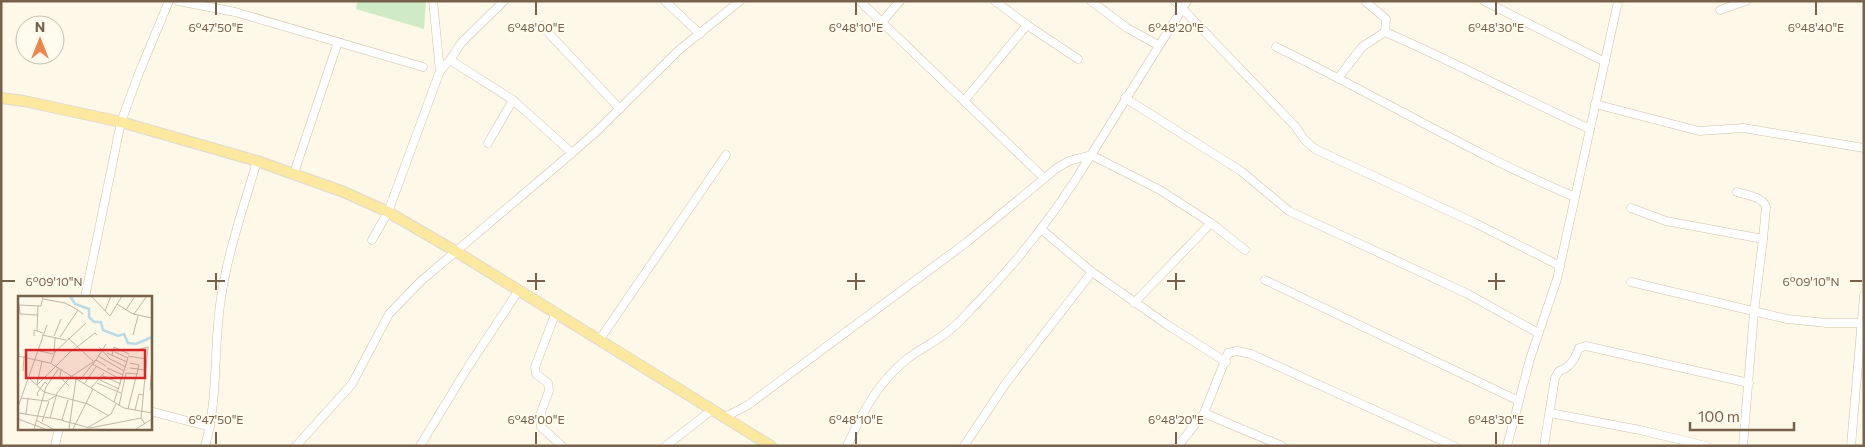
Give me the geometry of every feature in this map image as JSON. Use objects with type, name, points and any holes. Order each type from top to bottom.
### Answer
[{"type":"main road","points":[[1,98],[24,101],[121,122],[257,161],[344,192],[388,212],[454,251],[714,409],[771,446]]},
{"type":"street","points":[[85,296],[121,122],[169,1]]},
{"type":"street","points":[[178,1],[235,12],[423,67]]},
{"type":"street","points":[[433,1],[440,71]]},
{"type":"street","points":[[372,240],[388,212],[440,71],[461,43],[504,1]]},
{"type":"street","points":[[665,1],[700,34]]},
{"type":"street","points":[[296,446],[352,384],[389,314],[420,281],[572,153],[620,109],[678,50],[740,1]]},
{"type":"street","points":[[860,1],[1044,178]]},
{"type":"street","points":[[882,22],[900,1]]},
{"type":"street","points":[[995,1],[1078,60]]},
{"type":"street","points":[[1091,1],[1127,28],[1158,45]]},
{"type":"street","points":[[1175,1],[1267,96],[1314,149],[1475,223],[1560,266]]},
{"type":"street","points":[[847,446],[860,418],[879,386],[907,360],[951,330],[1027,248],[1091,154],[1187,1]]},
{"type":"street","points":[[1365,1],[1386,19],[1385,32]]},
{"type":"street","points":[[1484,1],[1605,62]]},
{"type":"street","points":[[1720,10],[1746,1]]},
{"type":"street","points":[[1507,446],[1538,333],[1557,280],[1617,6]]},
{"type":"street","points":[[964,101],[1028,25]]},
{"type":"street","points":[[542,26],[620,109]]},
{"type":"street","points":[[1339,77],[1362,47],[1385,32]]},
{"type":"street","points":[[1385,32],[1436,54],[1541,107],[1590,129]]},
{"type":"street","points":[[294,173],[338,42]]},
{"type":"street","points":[[1276,47],[1339,77],[1408,116],[1518,172],[1575,197]]},
{"type":"street","points":[[450,60],[513,100],[572,153]]},
{"type":"street","points":[[1125,98],[1242,171],[1289,211],[1468,294],[1538,333]]},
{"type":"street","points":[[488,143],[513,100]]},
{"type":"street","points":[[1595,104],[1699,131],[1743,128],[1864,148]]},
{"type":"street","points":[[725,417],[748,405],[967,242],[1044,178],[1068,161],[1091,154],[1160,190],[1211,223],[1245,250]]},
{"type":"street","points":[[600,339],[726,155]]},
{"type":"street","points":[[205,446],[210,427],[221,298],[229,261],[257,161]]},
{"type":"street","points":[[1737,192],[1760,199],[1765,203],[1766,207],[1754,312],[1743,446]]},
{"type":"street","points":[[1631,208],[1666,221],[1763,239]]},
{"type":"street","points":[[1134,302],[1211,223]]},
{"type":"street","points":[[1041,229],[1092,272],[1226,362]]},
{"type":"street","points":[[964,446],[1006,384],[1092,272]]},
{"type":"street","points":[[1265,280],[1519,401]]},
{"type":"street","points":[[1631,282],[1787,319],[1861,324]]},
{"type":"street","points":[[420,446],[468,367],[519,290]]},
{"type":"street","points":[[1851,446],[1864,295]]},
{"type":"street","points":[[556,312],[534,367],[536,374],[548,383],[549,391],[541,412],[541,427],[562,446]]},
{"type":"street","points":[[1544,446],[1555,378],[1559,371],[1566,369],[1576,357],[1579,348],[1586,346],[1749,383]]},
{"type":"street","points":[[1178,446],[1204,413],[1228,353],[1237,351],[1251,354],[1454,446]]},
{"type":"street","points":[[1854,405],[1864,406]]},
{"type":"street","points":[[666,446],[714,409]]},
{"type":"street","points":[[151,411],[210,427]]},
{"type":"street","points":[[1204,413],[1282,446]]},
{"type":"street","points":[[1550,413],[1640,430],[1706,446]]},
{"type":"street","points":[[55,446],[59,430]]},
{"type":"green space","points":[[357,1],[426,1],[424,29],[356,9]]}]
